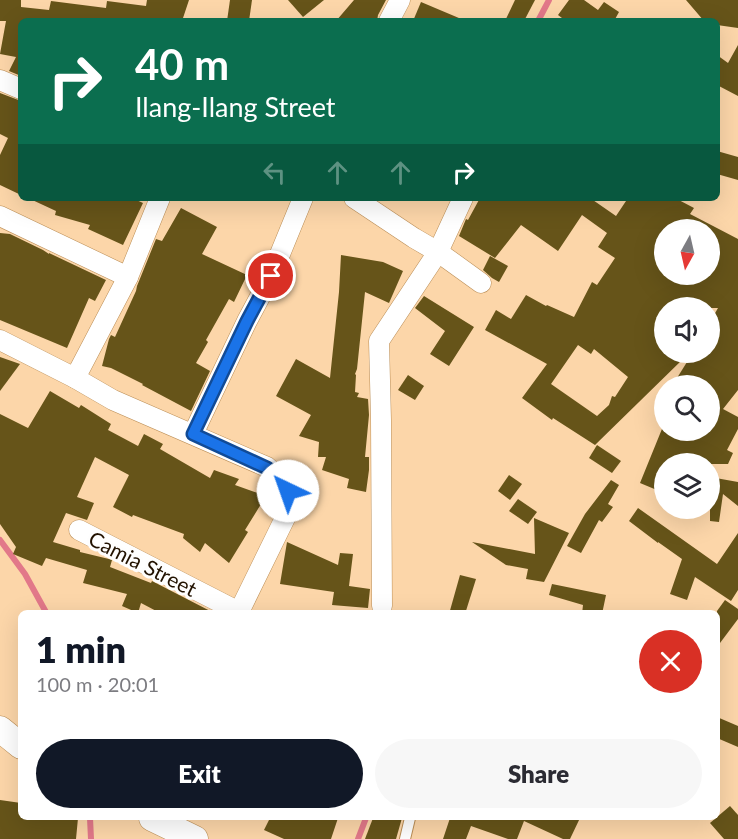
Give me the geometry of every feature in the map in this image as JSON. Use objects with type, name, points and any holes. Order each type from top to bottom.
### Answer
[{"type":"street","points":[[391,18],[400,0]]},
{"type":"street","points":[[0,80],[18,88]]},
{"type":"street","points":[[75,378],[128,277],[159,201]]},
{"type":"street","points":[[193,434],[271,276],[302,201]]},
{"type":"street","points":[[358,201],[481,283]]},
{"type":"street","points":[[382,606],[379,341],[436,251],[461,201]]},
{"type":"street","points":[[0,216],[128,277]]},
{"type":"street","points":[[0,340],[113,400],[267,468],[280,479],[288,491],[286,514],[240,610]]},
{"type":"street","name":"Camia Street","points":[[79,530],[233,610]]},
{"type":"street","points":[[0,729],[18,744]]},
{"type":"street","points":[[156,820],[195,839]]},
{"type":"lane","points":[[405,839],[410,820]]},
{"type":"building","points":[[0,0],[21,0],[21,7],[49,10],[51,1],[106,8],[107,1],[146,6],[147,0],[189,0],[183,18],[18,18],[18,75],[9,71],[16,57],[0,54],[6,21],[0,21]]},
{"type":"building","points":[[230,0],[252,0],[249,18],[227,18]]},
{"type":"building","points":[[288,0],[324,0],[303,17]]},
{"type":"building","points":[[354,0],[386,0],[378,18],[339,18]]},
{"type":"building","points":[[515,0],[535,0],[526,18],[506,18]]},
{"type":"building","points":[[569,0],[584,0],[598,10],[604,2],[619,12],[616,18],[562,18],[558,15]]},
{"type":"building","points":[[686,0],[738,0],[738,28],[720,25],[720,18],[701,18]]},
{"type":"building","points":[[421,2],[459,18],[414,18]]},
{"type":"building","points":[[738,45],[738,96],[720,87],[720,57],[728,63]]},
{"type":"building","points":[[0,93],[18,100],[18,194],[0,185],[0,155],[8,138],[0,134]]},
{"type":"building","points":[[720,152],[738,157],[738,180],[720,175]]},
{"type":"building","points":[[34,201],[139,201],[143,203],[123,245],[88,229],[90,225],[55,215],[56,211]]},
{"type":"building","points":[[478,201],[594,201],[616,216],[626,201],[681,201],[694,208],[690,214],[700,219],[654,219],[654,285],[720,285],[720,230],[738,239],[738,390],[723,409],[738,417],[738,429],[727,450],[733,453],[728,464],[720,464],[720,453],[654,453],[654,489],[640,483],[657,441],[720,441],[720,375],[679,375],[686,363],[720,363],[720,297],[654,297],[654,363],[679,363],[667,375],[654,375],[654,387],[595,445],[553,418],[552,420],[522,398],[547,364],[485,330],[496,310],[511,319],[526,295],[574,317],[592,282],[597,285],[615,258],[598,247],[607,233],[582,215],[558,251],[521,225],[495,258],[459,236],[466,219],[468,220]],"holes":[[[578,345],[591,354],[594,349],[628,377],[615,397],[612,396],[609,405],[597,416],[551,384]]]},
{"type":"building","points":[[181,208],[217,227],[202,254],[247,275],[234,302],[229,299],[196,363],[210,371],[191,411],[143,384],[102,366],[109,339],[111,335],[115,337],[156,239],[162,241]]},
{"type":"building","points":[[0,233],[10,234],[106,280],[95,301],[89,298],[67,348],[0,320]]},
{"type":"building","points":[[341,255],[383,262],[403,271],[389,303],[365,292],[355,392],[359,393],[357,397],[368,399],[369,415],[365,457],[369,457],[369,470],[366,492],[347,488],[349,479],[322,470],[326,457],[318,457],[319,442],[299,436],[311,415],[276,396],[296,359],[330,378]]},
{"type":"building","points":[[490,256],[508,266],[499,282],[483,270]]},
{"type":"building","points":[[424,296],[474,327],[449,366],[430,354],[445,331],[415,308]]},
{"type":"building","points":[[0,357],[20,364],[0,391]]},
{"type":"building","points":[[408,375],[424,386],[415,400],[398,390]]},
{"type":"building","points":[[50,391],[79,408],[81,405],[111,424],[108,430],[138,446],[144,434],[163,444],[160,449],[210,478],[214,470],[239,479],[235,485],[266,496],[245,530],[248,532],[229,563],[205,543],[200,552],[183,538],[184,534],[133,515],[132,517],[113,507],[129,475],[95,457],[77,497],[94,503],[87,520],[66,513],[53,542],[112,560],[110,567],[151,583],[152,581],[208,610],[154,610],[141,603],[139,610],[131,610],[122,606],[127,594],[83,583],[87,570],[46,558],[42,566],[13,554],[16,547],[0,524],[0,414],[28,428]]},
{"type":"building","points":[[597,445],[621,461],[612,473],[589,458]]},
{"type":"building","points":[[509,475],[522,484],[510,500],[498,491]]},
{"type":"building","points":[[720,479],[738,482],[738,506],[723,494],[720,515]]},
{"type":"building","points":[[611,480],[619,485],[608,504],[613,507],[602,522],[599,520],[581,553],[567,546],[585,514]]},
{"type":"building","points":[[518,499],[537,512],[528,524],[509,511]]},
{"type":"building","points":[[638,508],[717,564],[738,533],[738,590],[731,601],[695,577],[687,600],[670,594],[682,559],[629,521]]},
{"type":"building","points":[[534,518],[569,533],[544,582],[526,579],[528,569],[506,565],[472,542],[535,554]]},
{"type":"building","points":[[710,519],[719,519],[719,522],[710,521]]},
{"type":"building","points":[[287,542],[338,565],[340,553],[353,554],[349,586],[370,589],[368,608],[332,605],[334,592],[280,584]]},
{"type":"building","points":[[460,575],[476,579],[466,610],[450,610]]},
{"type":"building","points":[[552,584],[606,595],[603,610],[582,610],[583,605],[549,595]]},
{"type":"building","points":[[725,600],[738,609],[738,619],[720,643],[720,610],[718,610]]},
{"type":"building","points":[[720,718],[738,726],[738,747],[720,739]]},
{"type":"building","points":[[0,800],[18,803],[18,820],[78,820],[76,839],[0,839]]},
{"type":"building","points":[[730,806],[738,815],[738,839],[724,839],[710,823],[714,820],[720,820],[720,814]]},
{"type":"building","points":[[269,820],[337,820],[331,839],[284,839],[264,830]]},
{"type":"building","points":[[372,820],[401,820],[396,839],[365,839]]},
{"type":"building","points":[[449,820],[579,820],[570,839],[563,839],[524,821],[517,839],[508,839],[471,826],[466,839],[443,839]]},
{"type":"waterway","points":[[540,18],[549,0]]},
{"type":"waterway","points":[[0,540],[25,574],[45,610]]},
{"type":"waterway","points":[[90,820],[91,839]]},
{"type":"waterway","points":[[358,839],[365,820]]},
{"type":"route","points":[[271,276],[193,434],[267,468],[280,479],[288,491]]}]
